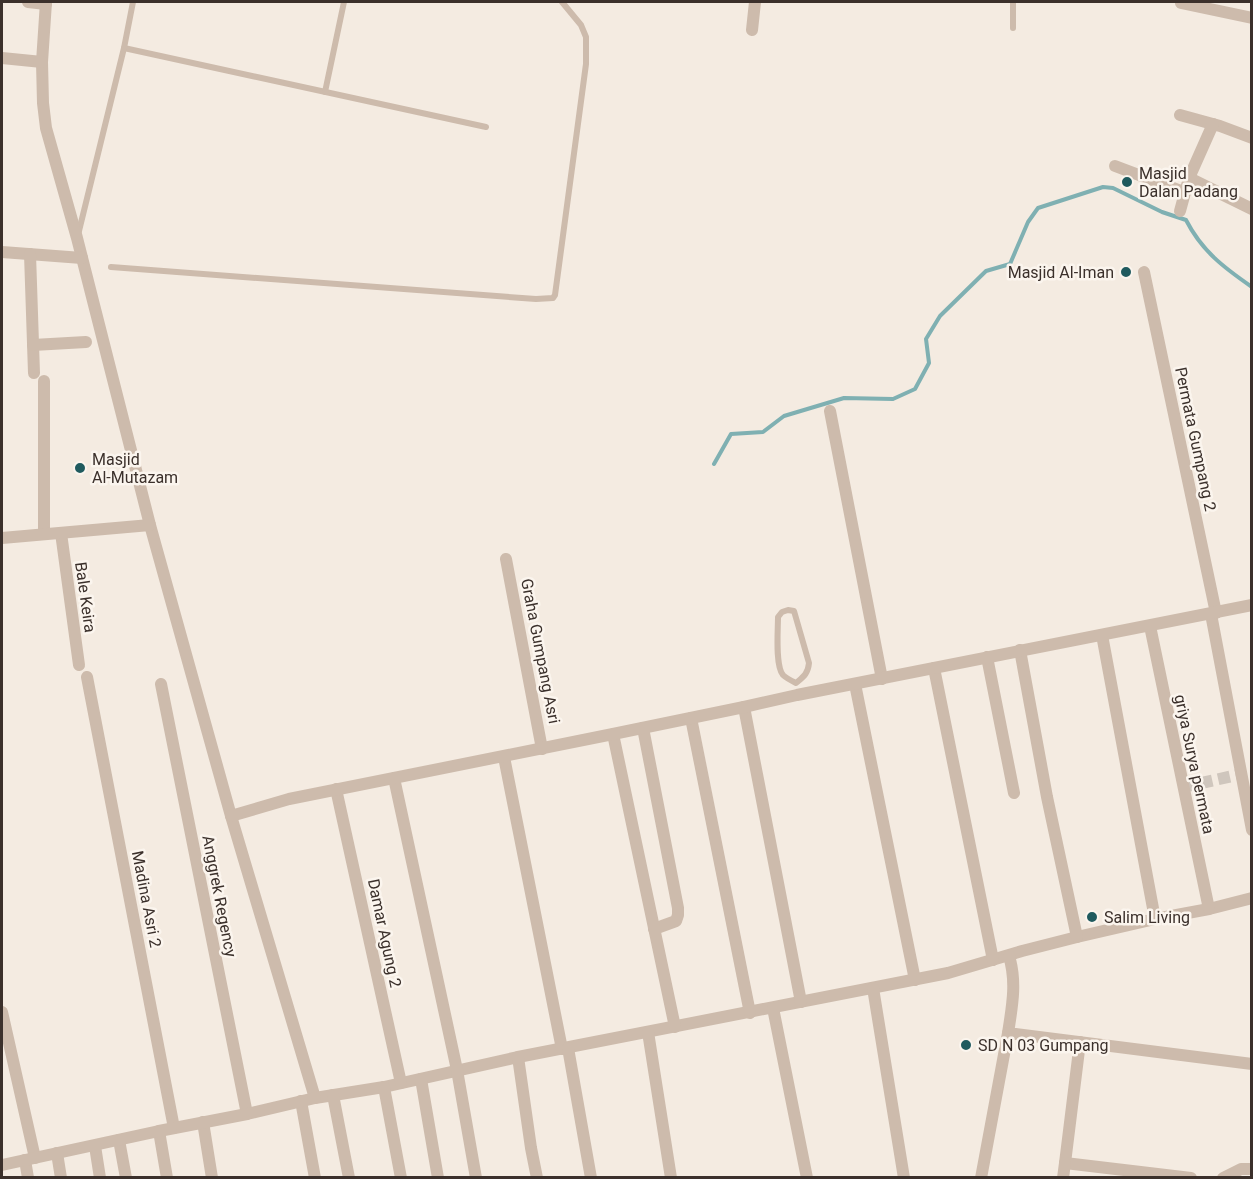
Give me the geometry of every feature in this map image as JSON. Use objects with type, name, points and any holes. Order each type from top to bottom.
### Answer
[{"type":"street","points":[[28,2],[46,3],[42,62],[46,128],[77,238],[150,525],[231,816],[315,1098]]},
{"type":"street","points":[[752,30],[755,2]]},
{"type":"street","points":[[1181,3],[1251,18]]},
{"type":"street","points":[[2,58],[42,62]]},
{"type":"street","points":[[1180,115],[1251,138]]},
{"type":"street","points":[[1179,211],[1189,178],[1213,124]]},
{"type":"street","points":[[1114,166],[1184,192]]},
{"type":"street","points":[[1189,178],[1251,209]]},
{"type":"street","points":[[2,252],[82,258]]},
{"type":"street","points":[[30,254],[33,345],[39,377],[44,534]]},
{"type":"street","name":"Permata Gumpang 2","points":[[1144,272],[1246,773],[1251,830]]},
{"type":"street","points":[[33,345],[86,342]]},
{"type":"street","points":[[830,411],[882,678]]},
{"type":"street","points":[[2,538],[150,525]]},
{"type":"street","name":"Bale Keira","points":[[61,533],[79,665]]},
{"type":"street","name":"Graha Gumpang Asri","points":[[506,559],[542,749]]},
{"type":"street","points":[[231,816],[289,799],[336,789],[614,735],[744,707],[796,689],[855,684],[1251,605]]},
{"type":"street","name":"griya Surya permata","points":[[1150,626],[1209,909]]},
{"type":"street","points":[[1102,635],[1155,919]]},
{"type":"street","points":[[1020,650],[1047,797],[1077,937]]},
{"type":"street","points":[[987,657],[1014,793]]},
{"type":"street","points":[[934,668],[993,960]]},
{"type":"street","name":"Madina Asri 2","points":[[87,677],[174,1128]]},
{"type":"street","name":"Anggrek Regency","points":[[161,684],[246,1114]]},
{"type":"street","points":[[855,684],[915,980]]},
{"type":"street","points":[[744,707],[801,1002]]},
{"type":"street","points":[[691,718],[750,1012]]},
{"type":"street","points":[[644,728],[678,908],[676,921],[654,929]]},
{"type":"street","points":[[614,735],[675,1027]]},
{"type":"street","points":[[504,757],[591,1178]]},
{"type":"street","points":[[394,778],[457,1070],[476,1178]]},
{"type":"street","name":"Damar Agung 2","points":[[336,789],[400,1083]]},
{"type":"street","points":[[2,1165],[315,1098],[384,1087],[518,1057],[948,973],[1077,937],[1251,898]]},
{"type":"street","points":[[981,1178],[1013,997],[1009,956]]},
{"type":"street","points":[[873,988],[904,1178]]},
{"type":"street","points":[[773,1008],[807,1178]]},
{"type":"street","points":[[2,1012],[30,1159],[28,1178]]},
{"type":"street","points":[[648,1032],[671,1178]]},
{"type":"street","points":[[1008,1034],[1251,1064]]},
{"type":"street","points":[[1064,1178],[1080,1042]]},
{"type":"street","points":[[518,1057],[537,1178]]},
{"type":"street","points":[[421,1079],[438,1178]]},
{"type":"street","points":[[384,1087],[401,1178]]},
{"type":"street","points":[[333,1095],[349,1178]]},
{"type":"street","points":[[301,1101],[315,1178]]},
{"type":"street","points":[[203,1122],[212,1178]]},
{"type":"street","points":[[159,1131],[166,1178]]},
{"type":"street","points":[[119,1140],[126,1178]]},
{"type":"street","points":[[94,1146],[100,1178]]},
{"type":"street","points":[[57,1153],[61,1178]]},
{"type":"street","points":[[1065,1163],[1191,1178]]},
{"type":"street","points":[[1223,1178],[1241,1169],[1251,1169]]},
{"type":"lane","points":[[77,238],[124,48],[133,2]]},
{"type":"lane","points":[[325,92],[344,2]]},
{"type":"lane","points":[[111,267],[513,298],[553,298],[586,64],[586,37],[581,25],[562,2]]},
{"type":"lane","points":[[1013,2],[1013,28]]},
{"type":"lane","points":[[124,48],[486,127]]},
{"type":"lane","points":[[788,610],[794,611],[809,663],[809,670],[796,689],[783,675],[778,661],[778,617],[782,612],[788,610]]},
{"type":"waterway","points":[[714,464],[731,434],[763,432],[784,416],[844,398],[893,399],[915,389],[929,363],[926,339],[940,316],[986,271],[1010,264],[1028,222],[1038,208],[1103,187],[1113,188],[1162,212],[1186,220],[1206,250],[1252,287]]},
{"type":"tunnel","points":[[1183,787],[1242,774]]},
{"type":"place","name":"Masjid Dalan Padang","points":[[1127,182]]},
{"type":"place","name":"Masjid Al-Iman","points":[[1126,272]]},
{"type":"place","name":"Masjid Al-Mutazam","points":[[80,468]]},
{"type":"place","name":"Salim Living","points":[[1092,917]]},
{"type":"place","name":"SD N 03 Gumpang","points":[[966,1045]]}]
